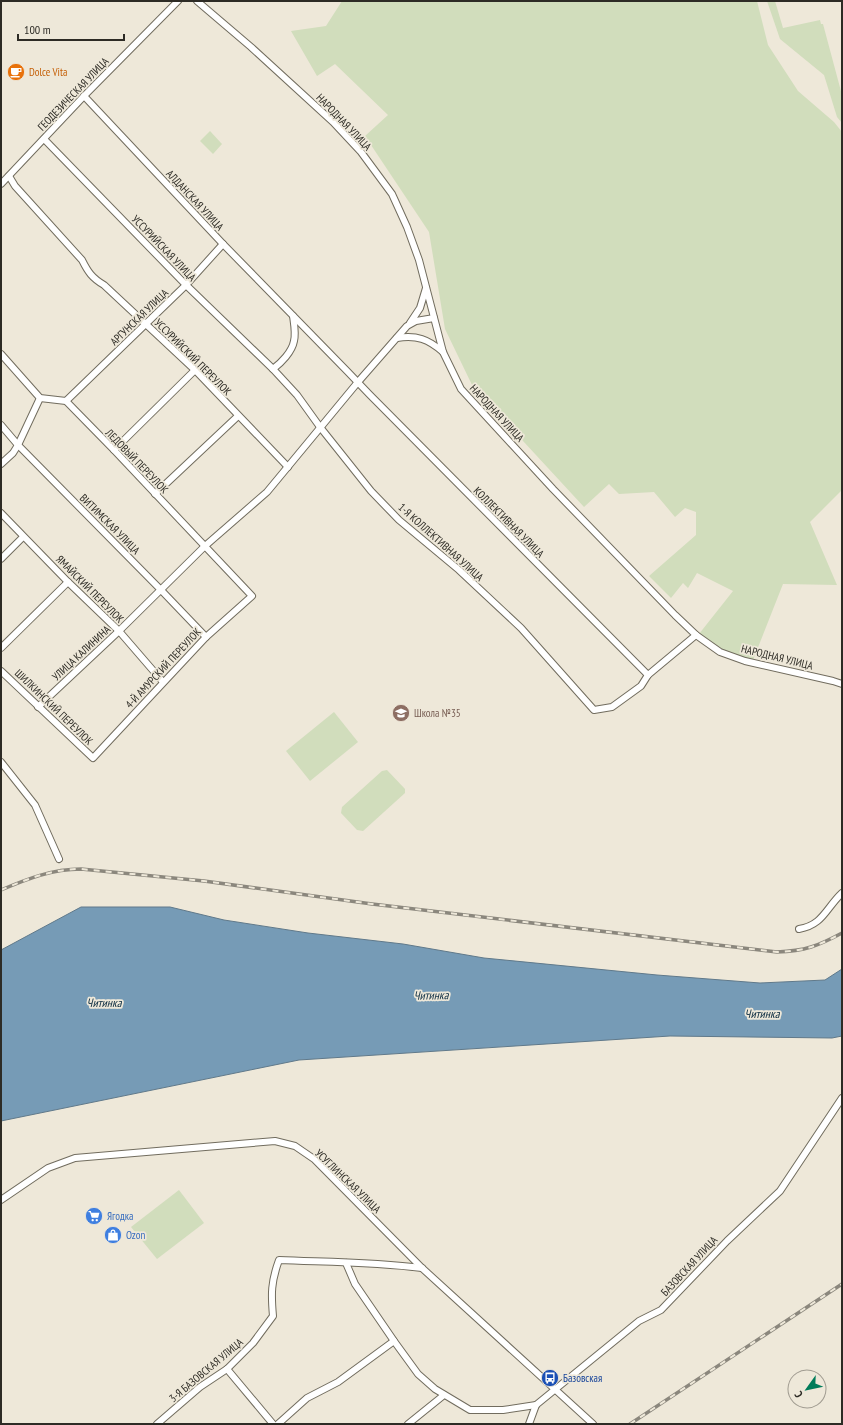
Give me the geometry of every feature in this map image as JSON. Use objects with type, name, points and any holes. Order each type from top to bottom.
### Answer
[{"type":"street","name":"ГЕОДЕЗИЧЕСКАЯ УЛИЦА","points":[[1,184],[84,96],[178,1]]},
{"type":"street","name":"НАРОДНАЯ УЛИЦА","points":[[197,1],[251,47],[332,122],[361,152],[392,194],[407,226],[419,260],[443,352],[461,389],[553,489],[675,615],[696,635],[720,652],[746,661],[842,684]]},
{"type":"street","name":"АЛДАНСКАЯ УЛИЦА","points":[[84,96],[224,244],[358,382]]},
{"type":"street","name":"УССУРИЙСКАЯ УЛИЦА","points":[[44,139],[186,285],[273,369],[297,395],[320,427]]},
{"type":"street","name":"УССУРИЙСКИЙ ПЕРЕУЛОК","points":[[9,176],[15,186],[82,260],[94,279],[104,285],[195,370],[288,467]]},
{"type":"street","name":"АРГУНСКАЯ УЛИЦА","points":[[66,402],[186,285],[224,244]]},
{"type":"street","points":[[205,546],[267,492],[358,382],[415,318],[420,308],[426,285]]},
{"type":"street","points":[[273,369],[279,365],[294,342],[293,316]]},
{"type":"street","points":[[407,326],[416,321],[434,318]]},
{"type":"street","points":[[397,338],[410,336],[422,338],[434,344],[443,352]]},
{"type":"street","points":[[1,354],[40,398],[66,402]]},
{"type":"street","points":[[114,450],[195,370]]},
{"type":"street","name":"КОЛЛЕКТИВНАЯ УЛИЦА","points":[[358,382],[370,396],[648,675]]},
{"type":"street","points":[[1,464],[13,453],[18,445],[40,398]]},
{"type":"street","name":"ЛЕДОВЫЙ ПЕРЕУЛОК","points":[[66,402],[114,450],[252,596]]},
{"type":"street","points":[[155,494],[238,416]]},
{"type":"street","name":"ВИТИМСКАЯ УЛИЦА","points":[[1,425],[18,445],[206,637]]},
{"type":"street","name":"1-Я КОЛЛЕКТИВНАЯ УЛИЦА","points":[[320,427],[372,491],[399,520],[459,570],[521,628],[594,710],[612,706],[641,686],[648,675]]},
{"type":"street","name":"ЯМАЙСКИЙ ПЕРЕУЛОК","points":[[1,513],[23,537],[119,631],[164,682]]},
{"type":"street","points":[[1,559],[23,537]]},
{"type":"street","name":"УЛИЦА КАЛИНИНА","points":[[38,707],[119,631],[205,546]]},
{"type":"street","points":[[1,648],[68,582]]},
{"type":"street","name":"4-Й АМУРСКИЙ ПЕРЕУЛОК","points":[[93,758],[206,637],[252,596]]},
{"type":"street","points":[[648,675],[696,635]]},
{"type":"street","name":"ШИЛКИНСКИЙ ПЕРЕУЛОК","points":[[1,671],[93,758]]},
{"type":"street","points":[[1,762],[35,805],[59,859]]},
{"type":"street","points":[[799,929],[809,927],[818,922],[842,893]]},
{"type":"street","name":"БАЗОВСКАЯ УЛИЦА","points":[[536,1405],[639,1321],[661,1310],[727,1241],[780,1191],[842,1098]]},
{"type":"street","name":"УСУГЛИНСКАЯ УЛИЦА","points":[[1,1200],[48,1168],[75,1158],[275,1141],[295,1146],[314,1159],[422,1268],[594,1424]]},
{"type":"street","name":"3-Я БАЗОВСКАЯ УЛИЦА","points":[[157,1424],[200,1387],[226,1369],[253,1344],[273,1316],[271,1292],[273,1276],[279,1260],[346,1263]]},
{"type":"street","points":[[422,1268],[346,1263],[355,1284],[418,1374],[435,1389],[470,1410],[503,1410],[536,1405],[529,1424]]},
{"type":"street","points":[[278,1424],[307,1398],[338,1382],[394,1340]]},
{"type":"street","points":[[226,1369],[273,1424]]},
{"type":"street","points":[[408,1424],[444,1395]]},
{"type":"green space","points":[[342,1],[757,1],[768,45],[798,91],[834,122],[842,132],[842,490],[810,522],[837,585],[783,584],[753,660],[720,649],[699,634],[733,591],[697,573],[688,588],[683,583],[671,598],[649,576],[696,535],[696,512],[685,508],[675,517],[654,492],[619,494],[609,484],[584,507],[473,387],[445,329],[429,232],[365,136],[388,115],[335,64],[317,76],[291,31],[326,26]]},
{"type":"green space","points":[[767,1],[775,1],[783,28],[820,20],[821,24],[823,24],[842,95],[842,123],[837,117],[824,75],[780,39]]},
{"type":"green space","points":[[210,131],[222,144],[213,154],[200,141]]},
{"type":"green space","points":[[334,712],[358,742],[310,781],[286,751]]},
{"type":"green space","points":[[387,770],[405,789],[405,793],[363,831],[357,830],[341,813],[342,807],[382,771]]},
{"type":"green space","points":[[179,1190],[204,1223],[157,1259],[131,1227]]},
{"type":"water","name":"Читинка","points":[[81,907],[170,907],[224,920],[308,933],[403,944],[484,958],[657,975],[760,983],[825,980],[842,969],[842,1036],[832,1038],[670,1036],[299,1060],[1,1121],[1,950]]},
{"type":"railway","points":[[1,890],[50,873],[70,869],[81,869],[204,881],[372,904],[777,952],[811,947],[842,933]]},
{"type":"railway","points":[[630,1424],[842,1284]]},
{"type":"place","name":"Dolce Vita","points":[[16,72]]},
{"type":"place","name":"Школа №35","points":[[401,713]]},
{"type":"place","name":"Ягодка","points":[[94,1216]]},
{"type":"place","name":"Ozon","points":[[113,1235]]},
{"type":"place","name":"Базовская","points":[[550,1378]]}]
